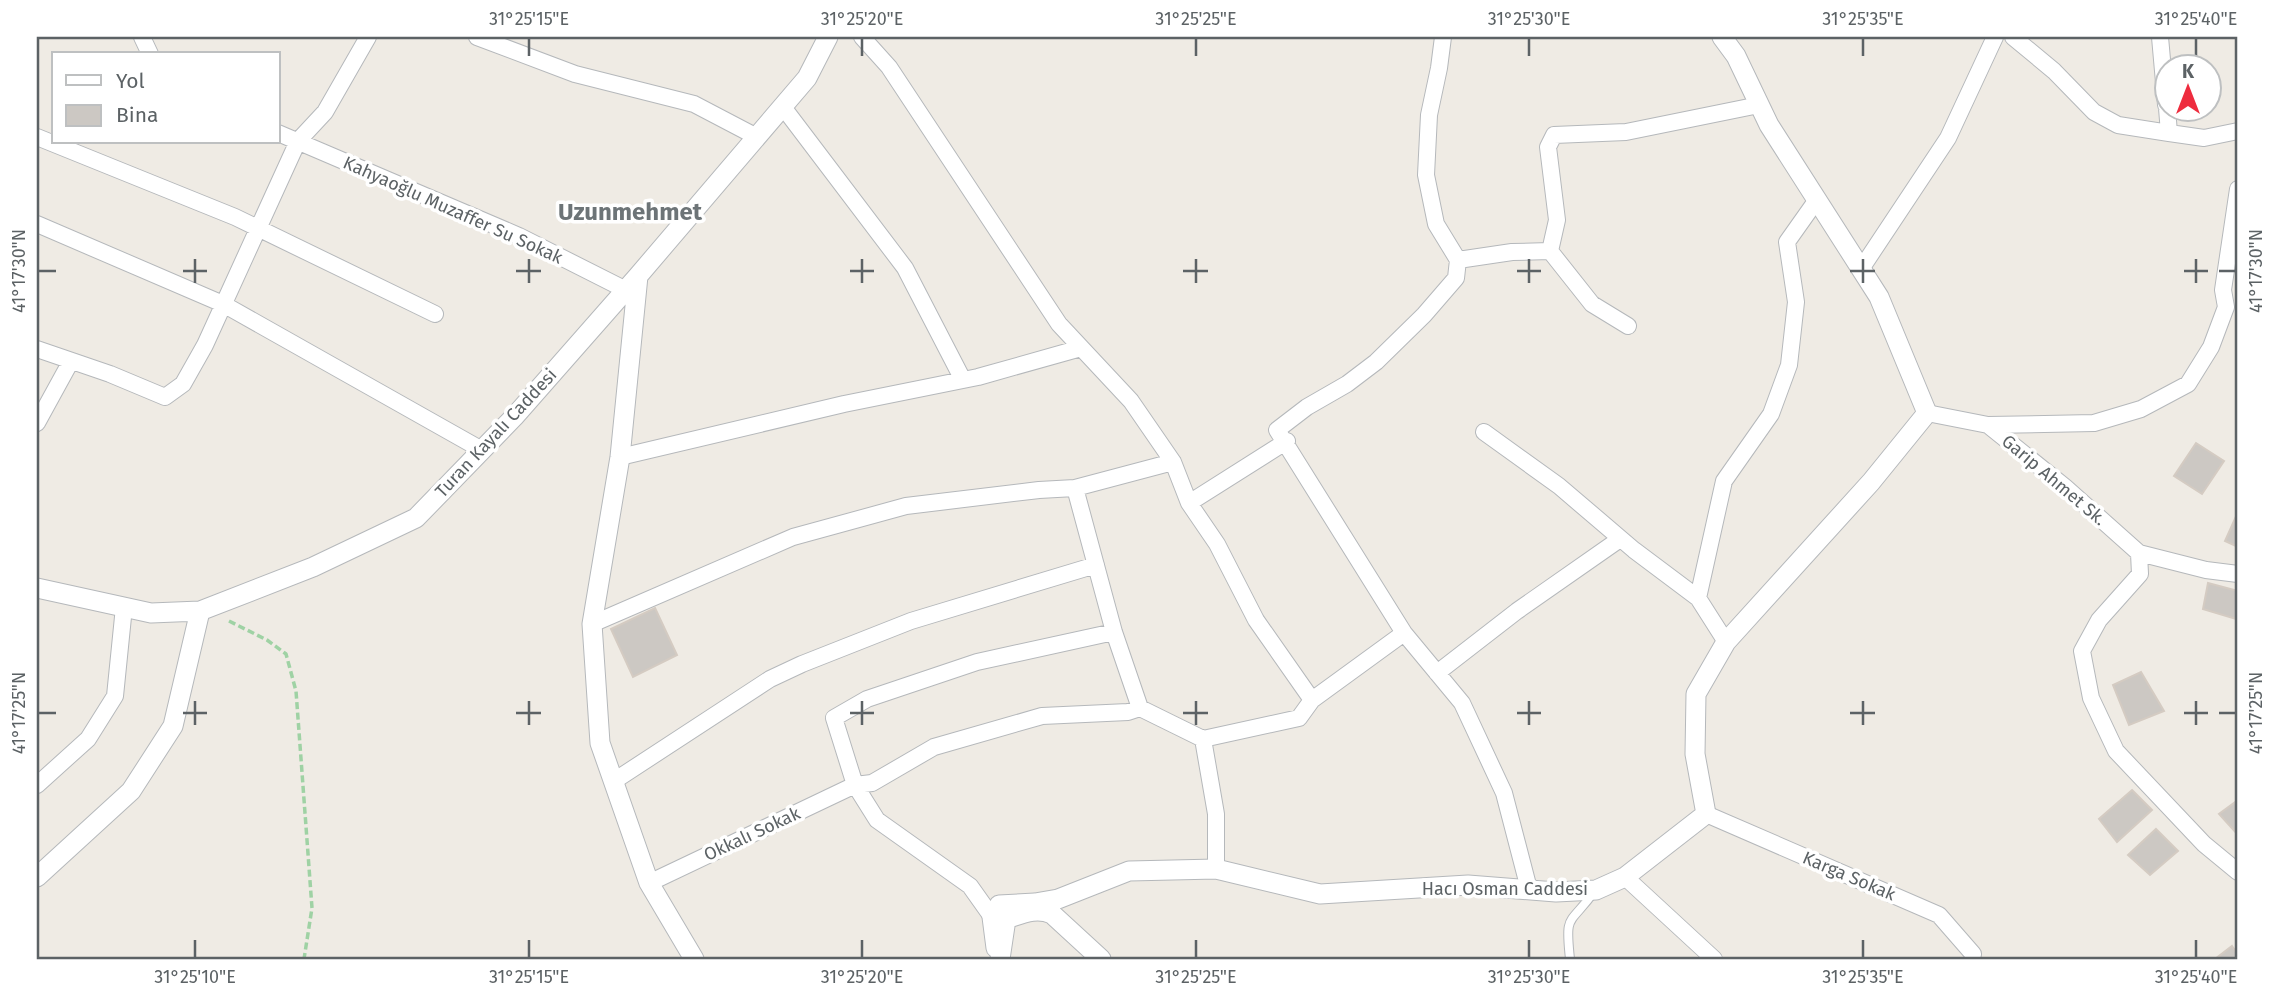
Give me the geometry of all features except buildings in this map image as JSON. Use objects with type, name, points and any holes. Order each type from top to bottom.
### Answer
[{"type":"street","points":[[37,349],[165,397],[183,384],[205,345],[298,141],[325,112],[368,37]]},
{"type":"street","points":[[477,37],[575,74],[694,104],[757,137]]},
{"type":"street","name":"Turan Kayalı Caddesi","points":[[37,588],[151,613],[200,611],[313,567],[416,518],[514,417],[632,283],[807,78],[828,37]]},
{"type":"street","points":[[862,37],[889,67],[1059,324],[1131,401],[1173,462],[1189,503],[1217,544],[1256,620],[1312,700]]},
{"type":"street","points":[[1443,37],[1429,115],[1426,175],[1436,224],[1458,260],[1456,278],[1424,315],[1376,362],[1277,430],[1404,633],[1462,703],[1504,793],[1529,888]]},
{"type":"street","points":[[1722,37],[1736,56],[1769,125],[1880,297],[1927,413]]},
{"type":"street","points":[[1861,269],[1948,138],[1995,37]]},
{"type":"street","points":[[2013,37],[2054,71],[2094,112],[2118,125],[2204,138],[2238,131]]},
{"type":"street","points":[[1550,251],[1557,220],[1548,147],[1554,135],[1626,132],[1759,105]]},
{"type":"street","points":[[782,107],[905,268],[963,380]]},
{"type":"street","points":[[2168,122],[2169,133]]},
{"type":"street","name":"Kahyaoğlu Muzaffer Su Sokak","points":[[280,134],[632,283]]},
{"type":"street","points":[[54,144],[258,228],[435,314]]},
{"type":"street","name":"Garip Ahmet Sk.","points":[[1987,425],[2094,423],[2141,409],[2188,384],[2232,311],[2223,290],[2238,190]]},
{"type":"street","points":[[1698,598],[1724,481],[1771,414],[1789,365],[1796,302],[1787,242],[1816,201]]},
{"type":"street","points":[[37,224],[223,304],[482,450]]},
{"type":"street","points":[[1458,260],[1512,252],[1550,251]]},
{"type":"street","points":[[1550,251],[1592,304],[1628,326]]},
{"type":"street","points":[[632,283],[620,457],[592,624],[600,743],[649,883],[694,959]]},
{"type":"street","points":[[620,457],[844,404],[963,380],[1081,348]]},
{"type":"street","points":[[37,423],[71,361]]},
{"type":"street","points":[[1927,413],[1987,425]]},
{"type":"street","points":[[1706,814],[1695,754],[1696,694],[1726,642],[1871,482],[1927,413]]},
{"type":"street","name":"Garip Ahmet Sk.","points":[[1987,425],[2065,487],[2138,553],[2206,570],[2238,574]]},
{"type":"street","points":[[1484,432],[1559,486],[1620,539],[1698,598],[1726,642]]},
{"type":"street","points":[[1189,503],[1285,441]]},
{"type":"street","points":[[592,624],[793,537],[906,506],[1039,489],[1076,488],[1173,462]]},
{"type":"street","points":[[1076,488],[1114,632],[1140,708]]},
{"type":"street","points":[[1437,673],[1517,611],[1620,539]]},
{"type":"street","points":[[2138,553],[2140,574],[2099,620],[2082,651],[2091,698],[2116,751],[2204,844],[2238,872]]},
{"type":"street","points":[[614,781],[771,679],[802,664],[911,621],[1096,565]]},
{"type":"street","points":[[37,785],[88,739],[115,696],[124,607]]},
{"type":"street","points":[[37,877],[131,791],[173,726],[200,611]]},
{"type":"street","points":[[999,959],[999,914],[970,886],[877,820],[855,785],[834,718],[867,699],[977,662],[1114,632]]},
{"type":"street","points":[[855,785],[872,783],[934,747],[1042,716],[1128,712],[1140,708],[1203,739],[1299,719],[1312,700],[1404,633]]},
{"type":"street","points":[[1203,739],[1216,814],[1216,869]]},
{"type":"street","name":"Okkalı Sokak","points":[[649,883],[855,785]]},
{"type":"street","name":"Hacı Osman Caddesi","points":[[999,914],[1035,904],[1055,906],[1129,871],[1216,869],[1320,894],[1468,885],[1556,892],[1596,890],[1625,877],[1706,814]]},
{"type":"street","name":"Karga Sokak","points":[[1706,814],[1939,915],[1973,954],[1972,959]]},
{"type":"street","points":[[1625,877],[1714,959]]},
{"type":"street","points":[[1055,906],[1101,959]]},
{"type":"lane","points":[[1570,959],[1567,928],[1571,918],[1596,890]]},
{"type":"path","points":[[224,618],[267,640],[286,654],[296,691],[312,908],[304,959]]},
{"type":"district","name":"Uzunmehmet","points":[[630,212]]}]
